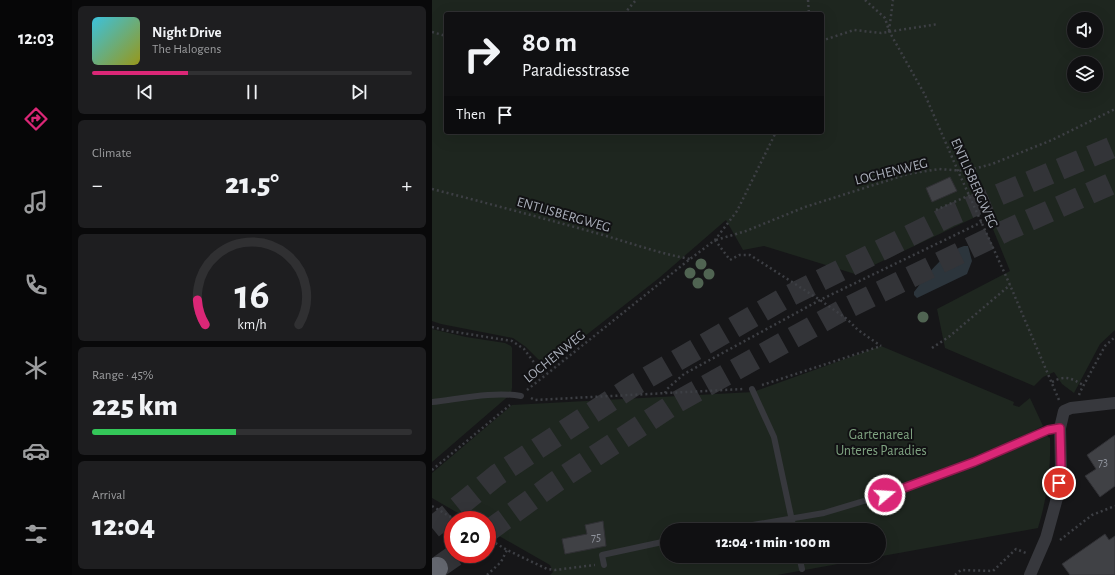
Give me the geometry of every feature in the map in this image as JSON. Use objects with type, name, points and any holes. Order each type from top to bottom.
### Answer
[{"type":"street","points":[[1030,575],[1046,538],[1057,498],[1061,468],[1060,428],[1064,411],[1071,408],[1115,403]]},
{"type":"lane","points":[[752,389],[774,436],[793,523]]},
{"type":"lane","points":[[432,402],[511,394],[521,396]]},
{"type":"lane","points":[[763,523],[824,513],[900,490],[974,462],[1048,430],[1060,428]]},
{"type":"lane","points":[[604,565],[602,555],[660,543]]},
{"type":"lane","points":[[801,563],[802,569]]},
{"type":"path","points":[[626,12],[636,0]]},
{"type":"path","points":[[808,0],[809,12]]},
{"type":"path","name":"ENTLISBERGWEG","points":[[865,0],[885,18],[889,31],[925,95],[958,171],[982,221],[1064,411]]},
{"type":"path","points":[[889,31],[893,0]]},
{"type":"path","points":[[824,40],[854,30],[881,33],[938,24]]},
{"type":"path","points":[[432,32],[444,35]]},
{"type":"path","name":"LOCHENWEG","points":[[432,470],[544,376],[715,240],[746,231],[805,207],[908,174],[939,169],[966,171],[1013,157],[1052,140],[1115,109]]},
{"type":"path","points":[[521,396],[535,400],[752,389],[881,346],[820,300],[750,255],[739,255],[730,260],[715,240],[737,211],[775,134]]},
{"type":"path","name":"ENTLISBERGWEG","points":[[432,189],[608,236],[665,255],[690,259]]},
{"type":"path","points":[[936,210],[970,195]]},
{"type":"path","points":[[932,245],[982,221]]},
{"type":"path","points":[[665,393],[667,388],[684,374],[820,300],[982,221]]},
{"type":"path","points":[[932,348],[950,336],[1010,285]]},
{"type":"path","points":[[432,327],[512,341],[524,349],[544,376]]},
{"type":"path","points":[[1079,407],[1080,392],[1083,385],[1105,346],[1115,337]]},
{"type":"path","points":[[1052,382],[1060,378],[1072,379],[1083,385]]},
{"type":"path","points":[[432,506],[444,513]]},
{"type":"path","points":[[1056,542],[1092,515],[1115,506]]},
{"type":"path","points":[[496,543],[541,567],[551,570],[604,565]]},
{"type":"path","points":[[955,575],[961,570],[993,571],[1016,549],[1026,553]]},
{"type":"path","points":[[487,575],[501,562],[507,550]]},
{"type":"green space","points":[[432,0],[1115,0],[1115,330],[1100,344],[1074,393],[1062,384],[1054,372],[1043,377],[1034,386],[945,348],[937,309],[1010,271],[986,212],[855,274],[764,246],[743,250],[726,220],[659,278],[548,365],[538,359],[526,347],[513,338],[432,321]]},
{"type":"green space","points":[[432,329],[466,337],[505,343],[511,346],[512,388],[511,394],[432,462]]},
{"type":"green space","name":"Gartenareal Unteres Paradies","points":[[881,346],[1014,402],[1013,405],[1019,407],[1030,398],[1043,426],[1035,430],[1039,438],[1046,435],[1050,438],[1048,483],[1038,528],[886,555],[886,523],[660,523],[660,563],[844,563],[777,575],[550,575],[553,572],[550,565],[496,534],[496,511],[454,511],[432,498],[432,473],[512,405],[753,392]]},
{"type":"shaded area","points":[[968,246],[972,261],[967,274],[917,298],[914,295],[914,292],[930,272],[942,259],[956,249]]},
{"type":"building","points":[[950,177],[957,191],[932,202],[926,188]]},
{"type":"building","points":[[1115,435],[1115,486],[1100,497],[1085,476],[1096,469],[1087,455]]},
{"type":"building","points":[[603,521],[606,546],[565,554],[562,539],[587,534],[585,525]]},
{"type":"building","points":[[1105,534],[1109,540],[1115,536],[1115,575],[1070,575],[1062,564]]},
{"type":"tunnel","points":[[432,528],[497,475],[636,384],[783,299],[951,215],[1115,146]]},
{"type":"tunnel","points":[[496,525],[557,481],[677,402],[843,310],[1005,231],[1115,182]]},
{"type":"tunnel","points":[[437,568],[444,563]]},
{"type":"route","points":[[885,495],[974,462],[1048,430],[1060,428],[1061,468],[1059,483]]}]
